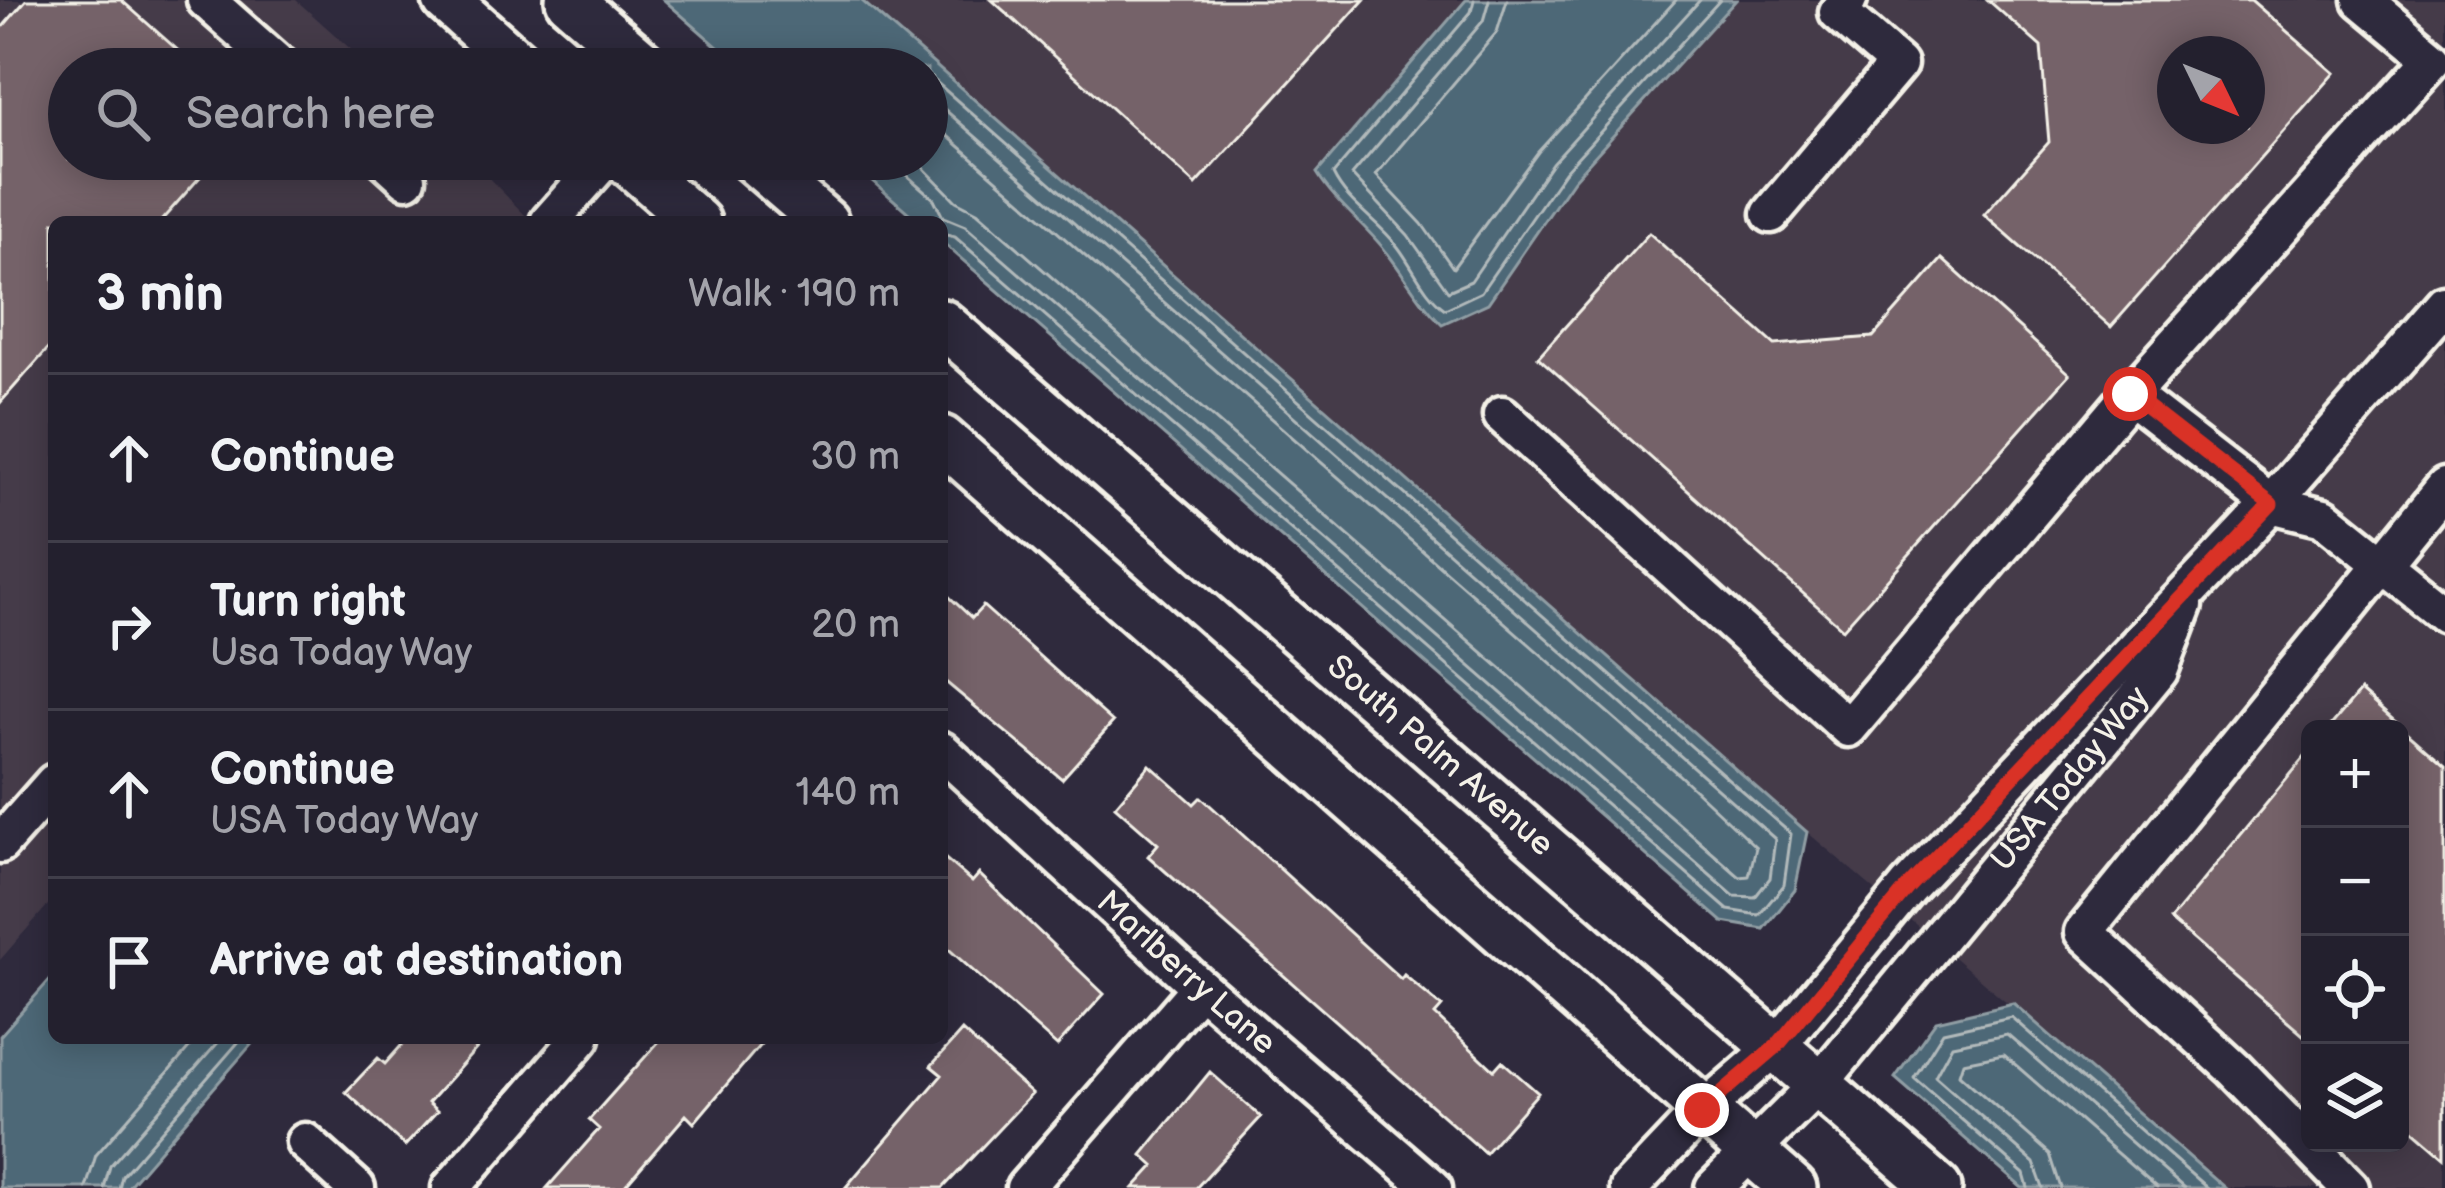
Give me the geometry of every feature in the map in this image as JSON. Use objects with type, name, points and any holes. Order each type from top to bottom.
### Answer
[{"type":"main road","points":[[446,0],[500,48]]},
{"type":"main road","points":[[569,0],[625,48]]},
{"type":"main road","points":[[650,180],[690,216]]},
{"type":"main road","points":[[776,180],[818,216]]},
{"type":"main road","name":"South Palm Avenue","points":[[948,328],[1937,1188]]},
{"type":"main road","points":[[948,444],[1793,1188]]},
{"type":"street","points":[[206,0],[260,48]]},
{"type":"street","points":[[1771,214],[1898,64],[1838,12],[1848,0]]},
{"type":"street","points":[[1502,415],[1848,728],[2130,394],[2433,59],[2362,0]]},
{"type":"street","points":[[554,216],[586,180]]},
{"type":"street","points":[[2189,590],[2445,305]]},
{"type":"street","points":[[2130,394],[2271,504],[2324,517],[2445,614]]},
{"type":"street","points":[[2350,1188],[2234,1069],[2084,932],[2380,561],[2445,487]]},
{"type":"street","name":"USA Today Way","points":[[1629,1188],[1702,1110],[1777,1046],[1908,887],[2189,590]]},
{"type":"street","name":"USA Today Way","points":[[1714,1188],[1820,1084],[2159,671],[2189,590]]},
{"type":"street","name":"Marlberry Lane","points":[[948,756],[1200,987],[1433,1188]]},
{"type":"street","points":[[0,844],[48,790]]},
{"type":"street","points":[[1025,1188],[1200,987]]},
{"type":"street","points":[[451,1188],[576,1044]]},
{"type":"street","points":[[305,1142],[356,1188]]},
{"type":"shaded area","points":[[0,0],[296,0],[350,48],[48,48],[48,180],[491,180],[526,216],[48,216],[48,905],[0,960]]},
{"type":"shaded area","points":[[861,0],[2445,0],[2445,1188],[2225,1188],[1807,832],[948,77],[948,48],[916,48]]},
{"type":"water","points":[[664,0],[861,0],[916,48],[719,48]]},
{"type":"water","points":[[1466,0],[1736,0],[1573,180],[1488,303],[1442,324],[1317,173]]},
{"type":"water","points":[[948,77],[1807,832],[1795,890],[1764,929],[1723,922],[948,247],[948,216],[912,216],[871,180],[948,180]]},
{"type":"water","points":[[48,982],[48,1044],[252,1044],[127,1188],[0,1188],[0,1036]]},
{"type":"water","points":[[2013,1003],[2225,1188],[2022,1188],[1895,1078],[1936,1021]]},
{"type":"building","points":[[26,0],[121,0],[175,48],[48,48],[48,180],[197,180],[165,216],[48,216],[48,349],[0,403],[0,30]]},
{"type":"building","points":[[992,0],[1364,0],[1196,185]]},
{"type":"building","points":[[1988,0],[2251,0],[2335,73],[2111,327],[1984,215],[2049,142],[2041,47]]},
{"type":"building","points":[[1649,233],[1775,345],[1873,337],[1942,259],[2070,374],[1843,629],[1538,357]]},
{"type":"building","points":[[948,596],[972,618],[983,606],[1113,722],[1062,779],[948,684]]},
{"type":"building","points":[[2360,691],[2393,720],[2336,720]]},
{"type":"building","points":[[2409,734],[2445,765],[2445,1157],[2409,1126]]},
{"type":"building","points":[[2301,762],[2301,1033],[2170,920]]},
{"type":"building","points":[[1150,765],[1194,804],[1201,797],[1401,979],[1404,975],[1442,1007],[1435,1015],[1494,1070],[1502,1061],[1538,1093],[1485,1153],[1148,856],[1158,844],[1115,806]]},
{"type":"building","points":[[948,861],[972,882],[979,874],[1104,994],[1057,1046],[948,948]]},
{"type":"building","points":[[962,1031],[1032,1094],[943,1188],[845,1188],[942,1075],[931,1066]]},
{"type":"building","points":[[403,1044],[481,1044],[428,1103],[437,1111],[405,1146],[346,1092],[378,1058],[385,1064]]},
{"type":"building","points":[[657,1044],[761,1044],[694,1123],[686,1115],[623,1188],[547,1188],[599,1129],[589,1120]]},
{"type":"building","points":[[1210,1072],[1261,1117],[1196,1188],[1134,1188],[1154,1166],[1142,1155]]},
{"type":"route","points":[[1702,1110],[1777,1046],[1908,887],[2271,504],[2130,394]]}]
